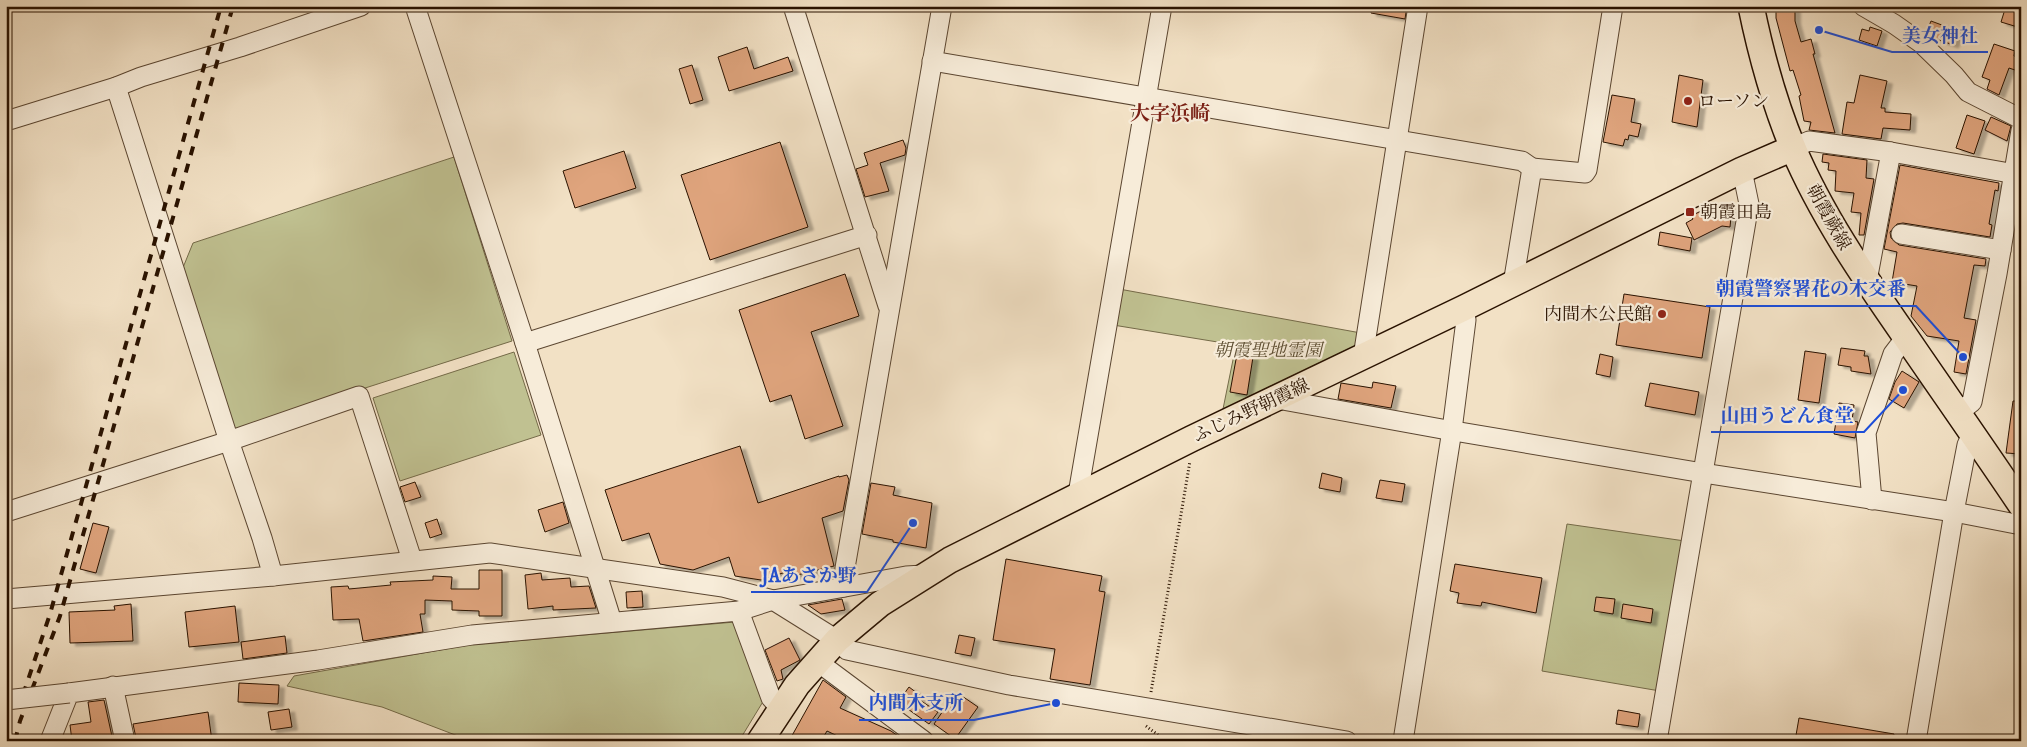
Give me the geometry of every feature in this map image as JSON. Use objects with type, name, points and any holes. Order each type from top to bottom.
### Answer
[{"type":"main road","name":"朝霞蕨線","points":[[1751,6],[1759,44],[1779,112],[1793,148],[1821,206],[1867,281],[1958,414],[2017,490]]},
{"type":"main road","name":"ふじみ野朝霞線","points":[[760,741],[780,708],[819,659],[837,640],[880,604],[924,575],[1078,494],[1464,308],[1742,170],[1793,148]]},
{"type":"street","points":[[6,121],[240,47],[361,6]]},
{"type":"street","points":[[415,6],[576,501],[612,622]]},
{"type":"street","points":[[793,6],[867,234],[889,309]]},
{"type":"street","points":[[844,587],[844,568],[942,6]]},
{"type":"street","points":[[1078,494],[1162,6]]},
{"type":"street","points":[[1362,357],[1418,6]]},
{"type":"street","points":[[932,61],[1522,160],[1532,168],[1585,173],[1613,6]]},
{"type":"street","points":[[1863,6],[1921,43],[1950,71],[1968,92],[2021,119]]},
{"type":"street","points":[[116,87],[273,576]]},
{"type":"street","points":[[1958,414],[1972,402],[2017,175],[2021,130]]},
{"type":"street","points":[[1793,148],[1809,141],[1890,152],[2017,175]]},
{"type":"street","points":[[1867,281],[1890,152]]},
{"type":"street","points":[[1513,284],[1532,168]]},
{"type":"street","points":[[1657,741],[1748,204],[1742,170]]},
{"type":"street","points":[[525,343],[867,234]]},
{"type":"street","points":[[1901,234],[2001,250]]},
{"type":"street","points":[[1403,741],[1452,430],[1466,320],[1464,308]]},
{"type":"street","points":[[1872,500],[1866,433],[1892,354],[1906,337]]},
{"type":"street","points":[[6,512],[229,441],[359,396],[412,560]]},
{"type":"street","points":[[1277,398],[1703,473],[1954,512],[2021,526]]},
{"type":"street","points":[[1916,741],[1954,512],[1967,445],[1972,434]]},
{"type":"street","points":[[6,599],[273,576],[490,553],[723,587],[772,600],[837,640],[847,650],[1009,685],[1148,708],[1265,734],[1347,741]]},
{"type":"street","points":[[6,700],[318,660],[472,635],[738,611],[772,600],[906,576],[924,575]]},
{"type":"street","points":[[738,611],[771,698],[780,708]]},
{"type":"street","points":[[819,659],[826,668],[924,741]]},
{"type":"street","points":[[113,686],[125,741]]},
{"type":"street","points":[[50,741],[69,693]]},
{"type":"path","points":[[1148,708],[1189,464],[1190,439]]},
{"type":"green space","points":[[454,157],[512,341],[234,430],[182,270],[193,243]]},
{"type":"green space","name":"朝霞聖地霊園","points":[[1119,289],[1361,333],[1359,344],[1223,409],[1236,345],[1113,325]]},
{"type":"green space","points":[[514,352],[541,435],[400,481],[373,398]]},
{"type":"green space","points":[[1567,524],[1685,541],[1660,691],[1542,671]]},
{"type":"green space","points":[[735,622],[764,700],[739,741],[471,741],[382,707],[287,686],[294,676],[468,645]]},
{"type":"building","points":[[1372,6],[1407,6],[1405,19],[1371,13]]},
{"type":"building","points":[[1776,6],[1795,6],[1795,21],[1801,42],[1811,39],[1815,54],[1813,54],[1835,133],[1809,130],[1811,122],[1804,121],[1799,96],[1801,95],[1793,70],[1790,71],[1776,18]]},
{"type":"building","points":[[2006,6],[2021,6],[2021,28],[2001,22]]},
{"type":"building","points":[[1931,21],[1958,31],[1953,45],[1931,37],[1926,33]]},
{"type":"building","points":[[1870,27],[1882,31],[1877,46],[1859,40],[1862,29],[1869,31]]},
{"type":"building","points":[[1994,44],[2015,51],[2014,56],[2020,58],[2015,70],[2009,68],[1999,95],[1987,89],[1990,80],[1982,77]]},
{"type":"building","points":[[747,47],[754,69],[788,57],[793,71],[729,91],[718,57]]},
{"type":"building","points":[[692,65],[703,100],[690,104],[679,69]]},
{"type":"building","name":"ローソン","points":[[1679,75],[1703,80],[1697,127],[1672,122]]},
{"type":"building","points":[[1860,75],[1887,81],[1881,108],[1885,108],[1885,112],[1911,114],[1910,130],[1883,128],[1881,139],[1842,134],[1847,102],[1854,103]]},
{"type":"building","points":[[1612,95],[1635,99],[1631,122],[1641,124],[1638,137],[1629,135],[1628,140],[1625,139],[1623,146],[1603,142]]},
{"type":"building","points":[[1967,115],[1985,121],[1974,154],[1956,148]]},
{"type":"building","points":[[1991,117],[2011,126],[2007,141],[1985,130]]},
{"type":"building","points":[[903,140],[906,148],[905,155],[880,163],[889,191],[865,197],[856,169],[868,165],[864,153]]},
{"type":"building","points":[[780,142],[808,227],[710,260],[681,175]]},
{"type":"building","points":[[624,151],[636,188],[575,208],[563,171]]},
{"type":"building","points":[[1823,154],[1867,160],[1866,178],[1874,179],[1864,235],[1859,235],[1861,213],[1851,212],[1854,193],[1835,191],[1836,171],[1828,170],[1829,163],[1822,162]]},
{"type":"building","points":[[1900,165],[1999,183],[1998,191],[1995,190],[1989,224],[1992,225],[1990,237],[1903,223],[1897,224],[1890,232],[1891,238],[1899,245],[1986,259],[1985,266],[1974,265],[1964,318],[1976,320],[1966,374],[1954,372],[1959,341],[1927,336],[1911,316],[1917,286],[1892,282],[1897,252],[1884,249]]},
{"type":"building","points":[[1715,204],[1732,206],[1730,227],[1722,226],[1694,240],[1686,223],[1693,219],[1691,216]]},
{"type":"building","points":[[1660,232],[1692,238],[1690,251],[1658,245]]},
{"type":"building","points":[[845,274],[859,316],[811,332],[843,426],[805,439],[791,395],[770,402],[739,310]]},
{"type":"building","points":[[1624,294],[1710,307],[1702,358],[1616,345]]},
{"type":"building","points":[[1841,348],[1865,351],[1864,356],[1868,356],[1871,374],[1851,371],[1851,367],[1838,365]]},
{"type":"building","points":[[1805,351],[1826,354],[1819,403],[1798,400]]},
{"type":"building","points":[[1237,354],[1253,357],[1247,395],[1230,392]]},
{"type":"building","points":[[1600,354],[1613,357],[1610,377],[1596,374]]},
{"type":"building","points":[[1902,371],[1919,382],[1904,408],[1889,399],[1895,382]]},
{"type":"building","points":[[1373,382],[1396,386],[1391,408],[1338,399],[1341,383],[1372,388]]},
{"type":"building","points":[[1650,383],[1699,392],[1695,415],[1645,406]]},
{"type":"building","points":[[2013,401],[2021,401],[2021,454],[2006,453]]},
{"type":"building","points":[[1839,403],[1854,405],[1852,421],[1858,422],[1855,438],[1834,434]]},
{"type":"building","points":[[740,446],[758,503],[847,475],[849,480],[843,511],[822,518],[834,566],[793,576],[792,570],[761,580],[735,576],[729,557],[693,570],[660,564],[649,533],[622,541],[605,490]]},
{"type":"building","points":[[1322,473],[1342,478],[1340,492],[1319,488]]},
{"type":"building","points":[[1380,480],[1405,484],[1402,502],[1376,498]]},
{"type":"building","points":[[415,482],[421,497],[405,502],[400,487]]},
{"type":"building","points":[[871,483],[895,487],[893,495],[932,503],[926,548],[862,534]]},
{"type":"building","points":[[563,502],[569,523],[545,532],[538,510]]},
{"type":"building","points":[[437,519],[442,534],[430,538],[425,523]]},
{"type":"building","points":[[93,523],[109,527],[96,573],[80,569]]},
{"type":"building","points":[[1006,559],[1102,576],[1099,591],[1105,592],[1090,685],[1050,679],[1055,649],[993,640]]},
{"type":"building","points":[[1455,564],[1542,578],[1536,613],[1482,602],[1481,606],[1457,603],[1459,593],[1450,591]]},
{"type":"building","points":[[479,570],[502,570],[502,616],[479,616],[479,611],[452,610],[452,601],[425,600],[425,614],[420,614],[423,632],[363,641],[359,619],[333,620],[331,587],[348,586],[349,589],[391,585],[390,582],[433,580],[433,576],[452,577],[451,589],[479,589]]},
{"type":"building","points":[[541,573],[542,580],[570,578],[571,587],[589,586],[596,608],[553,610],[553,606],[528,609],[525,575]]},
{"type":"building","points":[[642,591],[643,607],[627,608],[626,592]]},
{"type":"building","points":[[1596,597],[1615,599],[1613,614],[1594,611]]},
{"type":"building","points":[[842,599],[845,610],[821,614],[808,605]]},
{"type":"building","points":[[131,604],[133,641],[70,643],[69,612],[115,610],[114,606]]},
{"type":"building","points":[[1623,604],[1653,609],[1651,623],[1621,618]]},
{"type":"building","points":[[235,606],[239,642],[189,647],[185,612]]},
{"type":"building","points":[[959,635],[975,638],[971,656],[955,653]]},
{"type":"building","points":[[285,636],[287,653],[243,659],[241,642]]},
{"type":"building","points":[[789,638],[800,660],[781,670],[783,679],[777,681],[765,650]]},
{"type":"building","points":[[823,680],[846,697],[840,708],[891,731],[905,741],[848,741],[827,731],[821,741],[789,741]]},
{"type":"building","points":[[239,683],[279,685],[278,704],[238,702]]},
{"type":"building","points":[[909,687],[921,696],[918,699],[938,712],[929,724],[898,702]]},
{"type":"building","points":[[954,695],[960,699],[962,696],[978,707],[955,739],[934,724]]},
{"type":"building","points":[[104,700],[113,741],[72,741],[70,725],[91,722],[88,702]]},
{"type":"building","points":[[289,709],[292,727],[271,730],[268,712]]},
{"type":"building","points":[[1618,710],[1640,714],[1638,727],[1616,724]]},
{"type":"building","points":[[208,712],[212,741],[141,741],[141,737],[136,738],[133,724]]},
{"type":"building","points":[[1799,718],[1894,734],[1893,741],[1795,741]]},
{"type":"railway","points":[[23,695],[50,614],[221,6]]},
{"type":"railway","points":[[15,741],[20,721],[60,616],[233,6]]},
{"type":"place","name":"美女神社","points":[[1819,30]]},
{"type":"place","name":"ローソン","points":[[1688,101]]},
{"type":"place","name":"朝霞田島","points":[[1690,212]]},
{"type":"place","name":"内間木公民館","points":[[1662,314]]},
{"type":"place","name":"朝霞警察署花の木交番","points":[[1963,357]]},
{"type":"place","name":"山田うどん食堂","points":[[1903,390]]},
{"type":"place","name":"JAあさか野","points":[[913,523]]},
{"type":"place","name":"内間木支所","points":[[1056,703]]},
{"type":"district","name":"大字浜崎","points":[[1170,113]]}]
